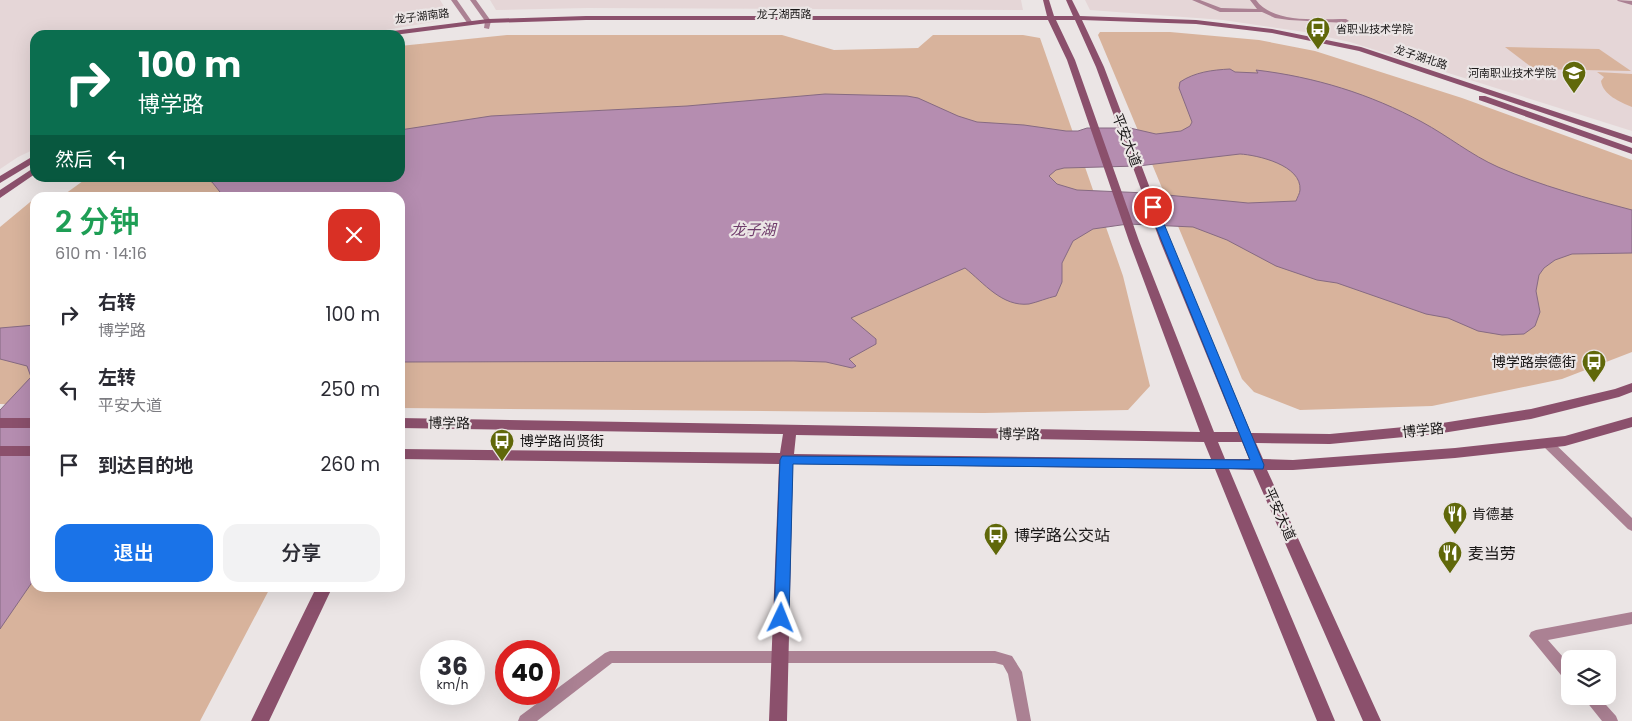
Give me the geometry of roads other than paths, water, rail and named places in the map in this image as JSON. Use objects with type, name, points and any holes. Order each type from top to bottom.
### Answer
[{"type":"main road","name":"平安大道","points":[[1046,0],[1053,22],[1070,60],[1134,241],[1209,437],[1326,721]]},
{"type":"main road","name":"平安大道","points":[[1069,0],[1100,68],[1165,241],[1247,439],[1372,721]]},
{"type":"main road","name":"龙子湖西路","points":[[1053,22],[1076,18]]},
{"type":"main road","name":"龙子湖北路","points":[[1076,18],[1196,22],[1272,31],[1361,49],[1632,140]]},
{"type":"main road","name":"龙子湖西路","points":[[470,23],[514,26],[1053,22],[1081,26]]},
{"type":"main road","name":"龙子湖南路","points":[[405,31],[470,23]]},
{"type":"main road","name":"龙子湖南路","points":[[405,37],[488,24]]},
{"type":"main road","name":"龙子湖北路","points":[[1081,26],[1147,26],[1229,32],[1314,46],[1394,67],[1632,150]]},
{"type":"main road","points":[[0,180],[30,161]]},
{"type":"main road","points":[[0,195],[30,174]]},
{"type":"main road","name":"博学路","points":[[405,425],[1330,439],[1436,429],[1531,414],[1619,393],[1632,387]]},
{"type":"main road","name":"博学路","points":[[405,454],[1293,465],[1455,453],[1565,441],[1632,422]]},
{"type":"main road","points":[[0,423],[30,423]]},
{"type":"main road","points":[[778,721],[786,460],[790,430]]},
{"type":"main road","points":[[0,451],[30,451]]},
{"type":"main road","points":[[260,721],[322,592]]},
{"type":"street","points":[[454,0],[470,23]]},
{"type":"street","points":[[473,0],[488,24]]},
{"type":"street","points":[[1195,0],[1220,10],[1261,11],[1297,20],[1346,21]]},
{"type":"street","points":[[1253,0],[1261,11]]},
{"type":"street","points":[[1620,0],[1632,3]]},
{"type":"street","points":[[1547,443],[1632,526]]},
{"type":"street","points":[[1561,665],[1536,636],[1632,618]]},
{"type":"street","points":[[525,721],[610,657],[996,657],[1007,660],[1015,672],[1024,721]]},
{"type":"street","points":[[1597,705],[1611,721]]},
{"type":"water","name":"龙子湖","points":[[1230,69],[1235,72],[1258,73],[1256,70],[1300,77],[1342,88],[1382,103],[1422,122],[1478,157],[1514,174],[1547,186],[1632,210],[1632,253],[1572,254],[1555,260],[1544,268],[1539,275],[1536,291],[1540,312],[1535,326],[1524,334],[1502,335],[1478,331],[1448,318],[1426,314],[1337,283],[1317,280],[1276,266],[1227,240],[1193,227],[1128,224],[1093,229],[1073,241],[1062,263],[1062,282],[1056,296],[1029,304],[1010,302],[994,293],[965,268],[851,318],[876,339],[876,344],[849,359],[856,366],[852,368],[826,362],[794,361],[405,362],[405,192],[220,192],[212,182],[405,182],[405,129],[491,116],[687,106],[825,94],[907,96],[918,98],[958,116],[977,122],[1024,125],[1066,131],[1078,131],[1087,128],[1130,128],[1156,134],[1181,131],[1190,126],[1192,122],[1179,88],[1180,82],[1210,71]],"holes":[[[1240,154],[1277,163],[1294,174],[1299,181],[1300,190],[1296,201],[1248,203],[1147,193],[1077,190],[1057,184],[1049,176],[1056,170],[1064,168],[1138,166]]]},
{"type":"water","points":[[30,325],[30,374],[27,366],[0,359],[0,328]]},
{"type":"water","points":[[30,378],[30,585],[0,629],[0,410]]},
{"type":"place","name":"省职业技术学院","points":[[1318,50]]},
{"type":"place","name":"河南职业技术学院","points":[[1574,94]]},
{"type":"place","name":"博学路崇德街","points":[[1594,383]]},
{"type":"place","name":"博学路尚贤街","points":[[502,462]]},
{"type":"place","name":"肯德基","points":[[1455,535]]},
{"type":"place","name":"博学路公交站","points":[[996,556]]},
{"type":"place","name":"麦当劳","points":[[1450,574]]}]
